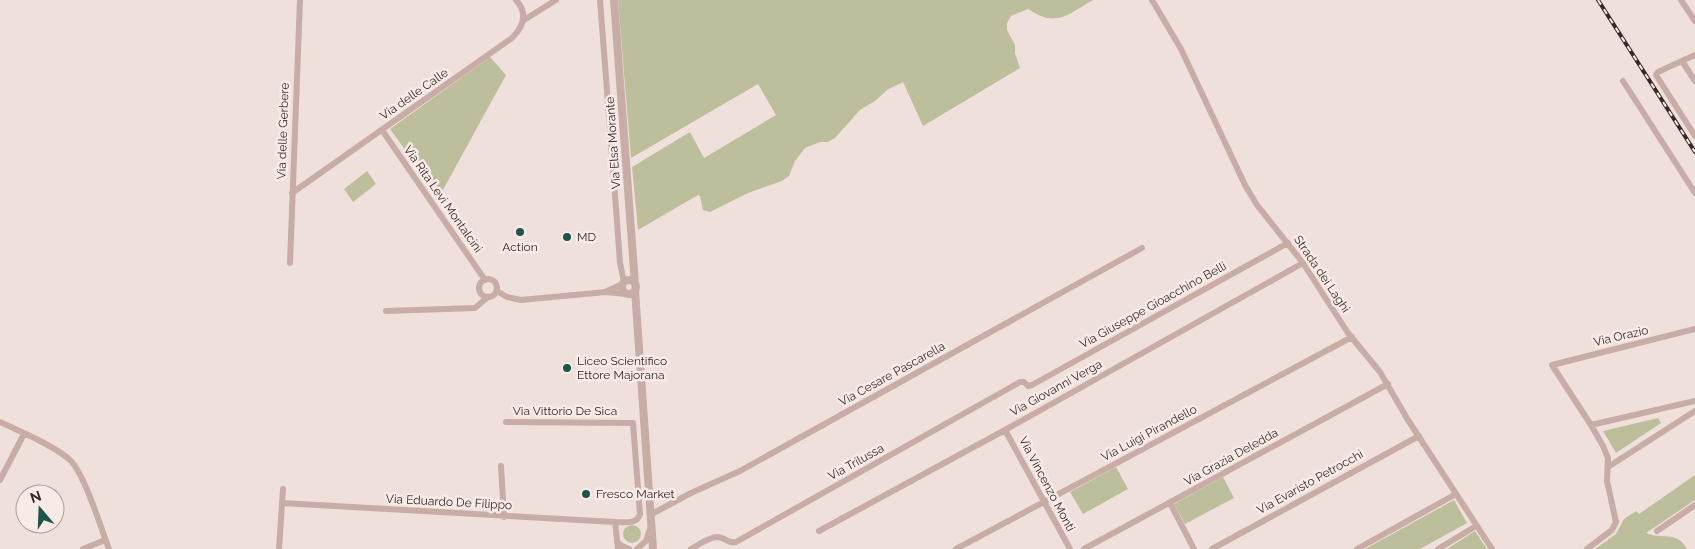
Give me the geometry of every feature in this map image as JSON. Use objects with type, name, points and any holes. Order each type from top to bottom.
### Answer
[{"type":"street","name":"Via delle Gerbere","points":[[290,263],[300,0]]},
{"type":"street","points":[[516,0],[522,8],[524,20],[556,0]]},
{"type":"street","points":[[600,0],[617,226],[623,283],[623,291],[626,294],[632,294],[635,287],[630,280],[623,283],[606,292]]},
{"type":"street","name":"Via Elsa Morante","points":[[614,0],[653,549]]},
{"type":"street","name":"Strada dei Laghi","points":[[1152,0],[1181,49],[1240,178],[1254,200],[1303,263],[1352,337],[1374,362],[1492,549]]},
{"type":"street","points":[[1681,0],[1695,21]]},
{"type":"street","name":"Via delle Calle","points":[[292,193],[508,41],[518,32],[524,20]]},
{"type":"street","points":[[1695,55],[1658,72],[1656,75],[1695,136]]},
{"type":"street","points":[[1682,61],[1695,81]]},
{"type":"street","points":[[1623,81],[1695,193]]},
{"type":"street","name":"Via Rita Levi Montalcini","points":[[382,130],[485,280]]},
{"type":"street","name":"Via Giuseppe Gioacchino Belli","points":[[1028,386],[1288,243]]},
{"type":"street","name":"Via Cesare Pascarella","points":[[650,515],[691,492],[740,471],[1142,248]]},
{"type":"street","name":"Via Giovanni Verga","points":[[819,531],[1005,430],[1303,263]]},
{"type":"street","name":"Via Rita Levi Montalcini","points":[[488,297],[482,295],[479,290],[480,284],[485,280],[493,281],[497,285],[497,291],[521,300],[606,292],[626,294]]},
{"type":"street","points":[[386,311],[475,308],[488,297],[494,296],[497,291]]},
{"type":"street","name":"Via Orazio","points":[[1591,425],[1552,365],[1695,329]]},
{"type":"street","name":"Via Luigi Pirandello","points":[[956,549],[1352,337]]},
{"type":"street","name":"Via Trilussa","points":[[691,549],[717,537],[729,543],[736,542],[1020,382],[1024,382],[1028,386]]},
{"type":"street","name":"Via Grazia Deledda","points":[[1084,549],[1388,384]]},
{"type":"street","points":[[1587,549],[1612,530],[1616,524],[1607,480],[1606,452],[1591,425],[1695,400]]},
{"type":"street","points":[[1608,468],[1695,411]]},
{"type":"street","points":[[0,422],[59,452],[72,463],[81,479],[109,549]]},
{"type":"street","name":"Via Vittorio De Sica","points":[[506,422],[633,423],[640,514],[635,521],[615,522]]},
{"type":"street","name":"Via Vincenzo Monti","points":[[1005,430],[1070,549]]},
{"type":"street","points":[[0,480],[24,434]]},
{"type":"street","name":"Via Evaristo Petrocchi","points":[[1212,549],[1419,436]]},
{"type":"street","points":[[501,466],[504,517]]},
{"type":"street","points":[[279,549],[283,489]]},
{"type":"street","points":[[1357,549],[1456,494]]},
{"type":"street","name":"Via Eduardo De Filippo","points":[[282,503],[615,522]]},
{"type":"street","points":[[1170,503],[1194,549]]},
{"type":"street","points":[[1657,531],[1695,505]]},
{"type":"street","points":[[615,522],[618,545],[629,549]]},
{"type":"street","points":[[1438,549],[1476,526]]},
{"type":"street","points":[[637,549],[646,540],[651,527]]},
{"type":"street","points":[[83,549],[105,540]]},
{"type":"green space","points":[[618,0],[1093,0],[1061,17],[1046,18],[1028,9],[1011,16],[1007,23],[1007,30],[1015,45],[1015,53],[1020,68],[923,126],[903,82],[887,90],[875,101],[860,110],[835,138],[828,142],[820,142],[805,148],[795,161],[789,176],[782,181],[748,193],[710,212],[703,210],[700,196],[698,195],[638,230],[632,167],[690,132],[704,158],[776,115],[758,84],[631,158]]},
{"type":"green space","points":[[490,57],[506,75],[438,199],[390,129]]},
{"type":"green space","points":[[367,171],[376,184],[353,202],[344,189]]},
{"type":"green space","points":[[1658,418],[1661,423],[1616,453],[1603,431]]},
{"type":"green space","points":[[1116,467],[1128,489],[1083,514],[1070,492]]},
{"type":"green space","points":[[1695,475],[1695,500],[1646,533],[1674,537],[1679,539],[1687,549],[1595,549],[1616,534],[1624,519],[1636,511],[1639,514]]},
{"type":"green space","points":[[1223,477],[1234,498],[1185,524],[1174,504]]},
{"type":"green space","points":[[1454,500],[1467,523],[1420,549],[1365,549]]},
{"type":"green space","points":[[628,525],[636,525],[641,530],[639,541],[628,543],[623,538],[623,530]]},
{"type":"green space","points":[[1475,531],[1487,549],[1447,549]]},
{"type":"railway","points":[[1598,0],[1695,152]]},
{"type":"place","name":"Action","points":[[520,232]]},
{"type":"place","name":"MD","points":[[567,237]]},
{"type":"place","name":"Liceo Scientifico Ettore Majorana","points":[[567,368]]},
{"type":"place","name":"Fresco Market","points":[[586,494]]}]
